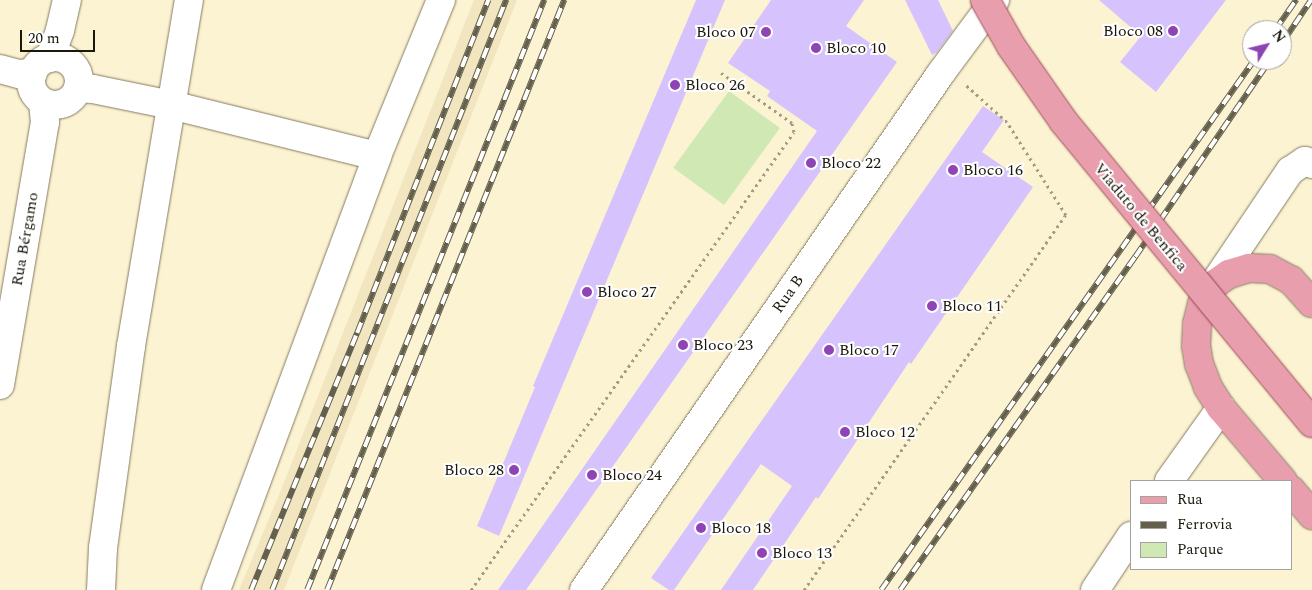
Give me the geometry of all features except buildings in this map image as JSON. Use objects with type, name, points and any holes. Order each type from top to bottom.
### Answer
[{"type":"main road","name":"Viaduto de Benfica","points":[[985,0],[1011,46],[1064,122],[1312,423]]},
{"type":"main road","points":[[1283,480],[1220,408],[1208,387],[1199,364],[1196,346],[1197,324],[1202,304],[1213,285],[1229,274],[1249,268],[1270,269],[1291,280],[1312,303]]},
{"type":"main road","points":[[1292,491],[1312,515]]},
{"type":"street","name":"Rua Bérgamo","points":[[0,385],[37,83],[60,30],[67,0]]},
{"type":"street","points":[[101,590],[104,548],[130,346],[189,0]]},
{"type":"street","points":[[216,590],[377,156],[441,0]]},
{"type":"street","name":"Rua B","points":[[584,590],[946,67],[995,0]]},
{"type":"street","points":[[68,61],[74,67],[83,86],[70,100],[62,105],[37,83],[68,61]]},
{"type":"street","points":[[83,86],[170,105],[377,156]]},
{"type":"street","points":[[1213,285],[1290,171],[1305,161],[1312,164]]},
{"type":"street","points":[[1170,480],[1220,408]]},
{"type":"street","points":[[1095,590],[1130,538]]},
{"type":"path","points":[[804,590],[1066,215],[1007,122],[946,67]]},
{"type":"path","points":[[471,590],[794,132],[792,123],[720,72]]},
{"type":"shaded area","points":[[474,0],[517,0],[284,590],[239,590],[281,490]]},
{"type":"green space","points":[[729,91],[780,128],[724,205],[673,168]]},
{"type":"railway","points":[[251,590],[357,333],[488,0]]},
{"type":"railway","points":[[272,590],[506,0]]},
{"type":"railway","points":[[307,590],[544,0]]},
{"type":"railway","points":[[327,590],[564,0]]},
{"type":"railway","points":[[1282,20],[1296,0]]},
{"type":"railway","points":[[1292,28],[1311,0]]},
{"type":"railway","points":[[881,590],[1247,70]]},
{"type":"railway","points":[[900,590],[1135,257],[1263,70]]},
{"type":"place","name":"Bloco 08","points":[[1173,31]]},
{"type":"place","name":"Bloco 07","points":[[766,32]]},
{"type":"place","name":"Bloco 10","points":[[816,48]]},
{"type":"place","name":"Bloco 26","points":[[675,85]]},
{"type":"place","name":"Bloco 22","points":[[811,163]]},
{"type":"place","name":"Bloco 16","points":[[953,170]]},
{"type":"place","name":"Bloco 27","points":[[587,292]]},
{"type":"place","name":"Bloco 11","points":[[932,306]]},
{"type":"place","name":"Bloco 23","points":[[683,345]]},
{"type":"place","name":"Bloco 17","points":[[829,350]]},
{"type":"place","name":"Bloco 12","points":[[845,432]]},
{"type":"place","name":"Bloco 28","points":[[514,470]]},
{"type":"place","name":"Bloco 24","points":[[592,475]]},
{"type":"place","name":"Bloco 18","points":[[701,528]]},
{"type":"place","name":"Bloco 13","points":[[762,553]]}]
